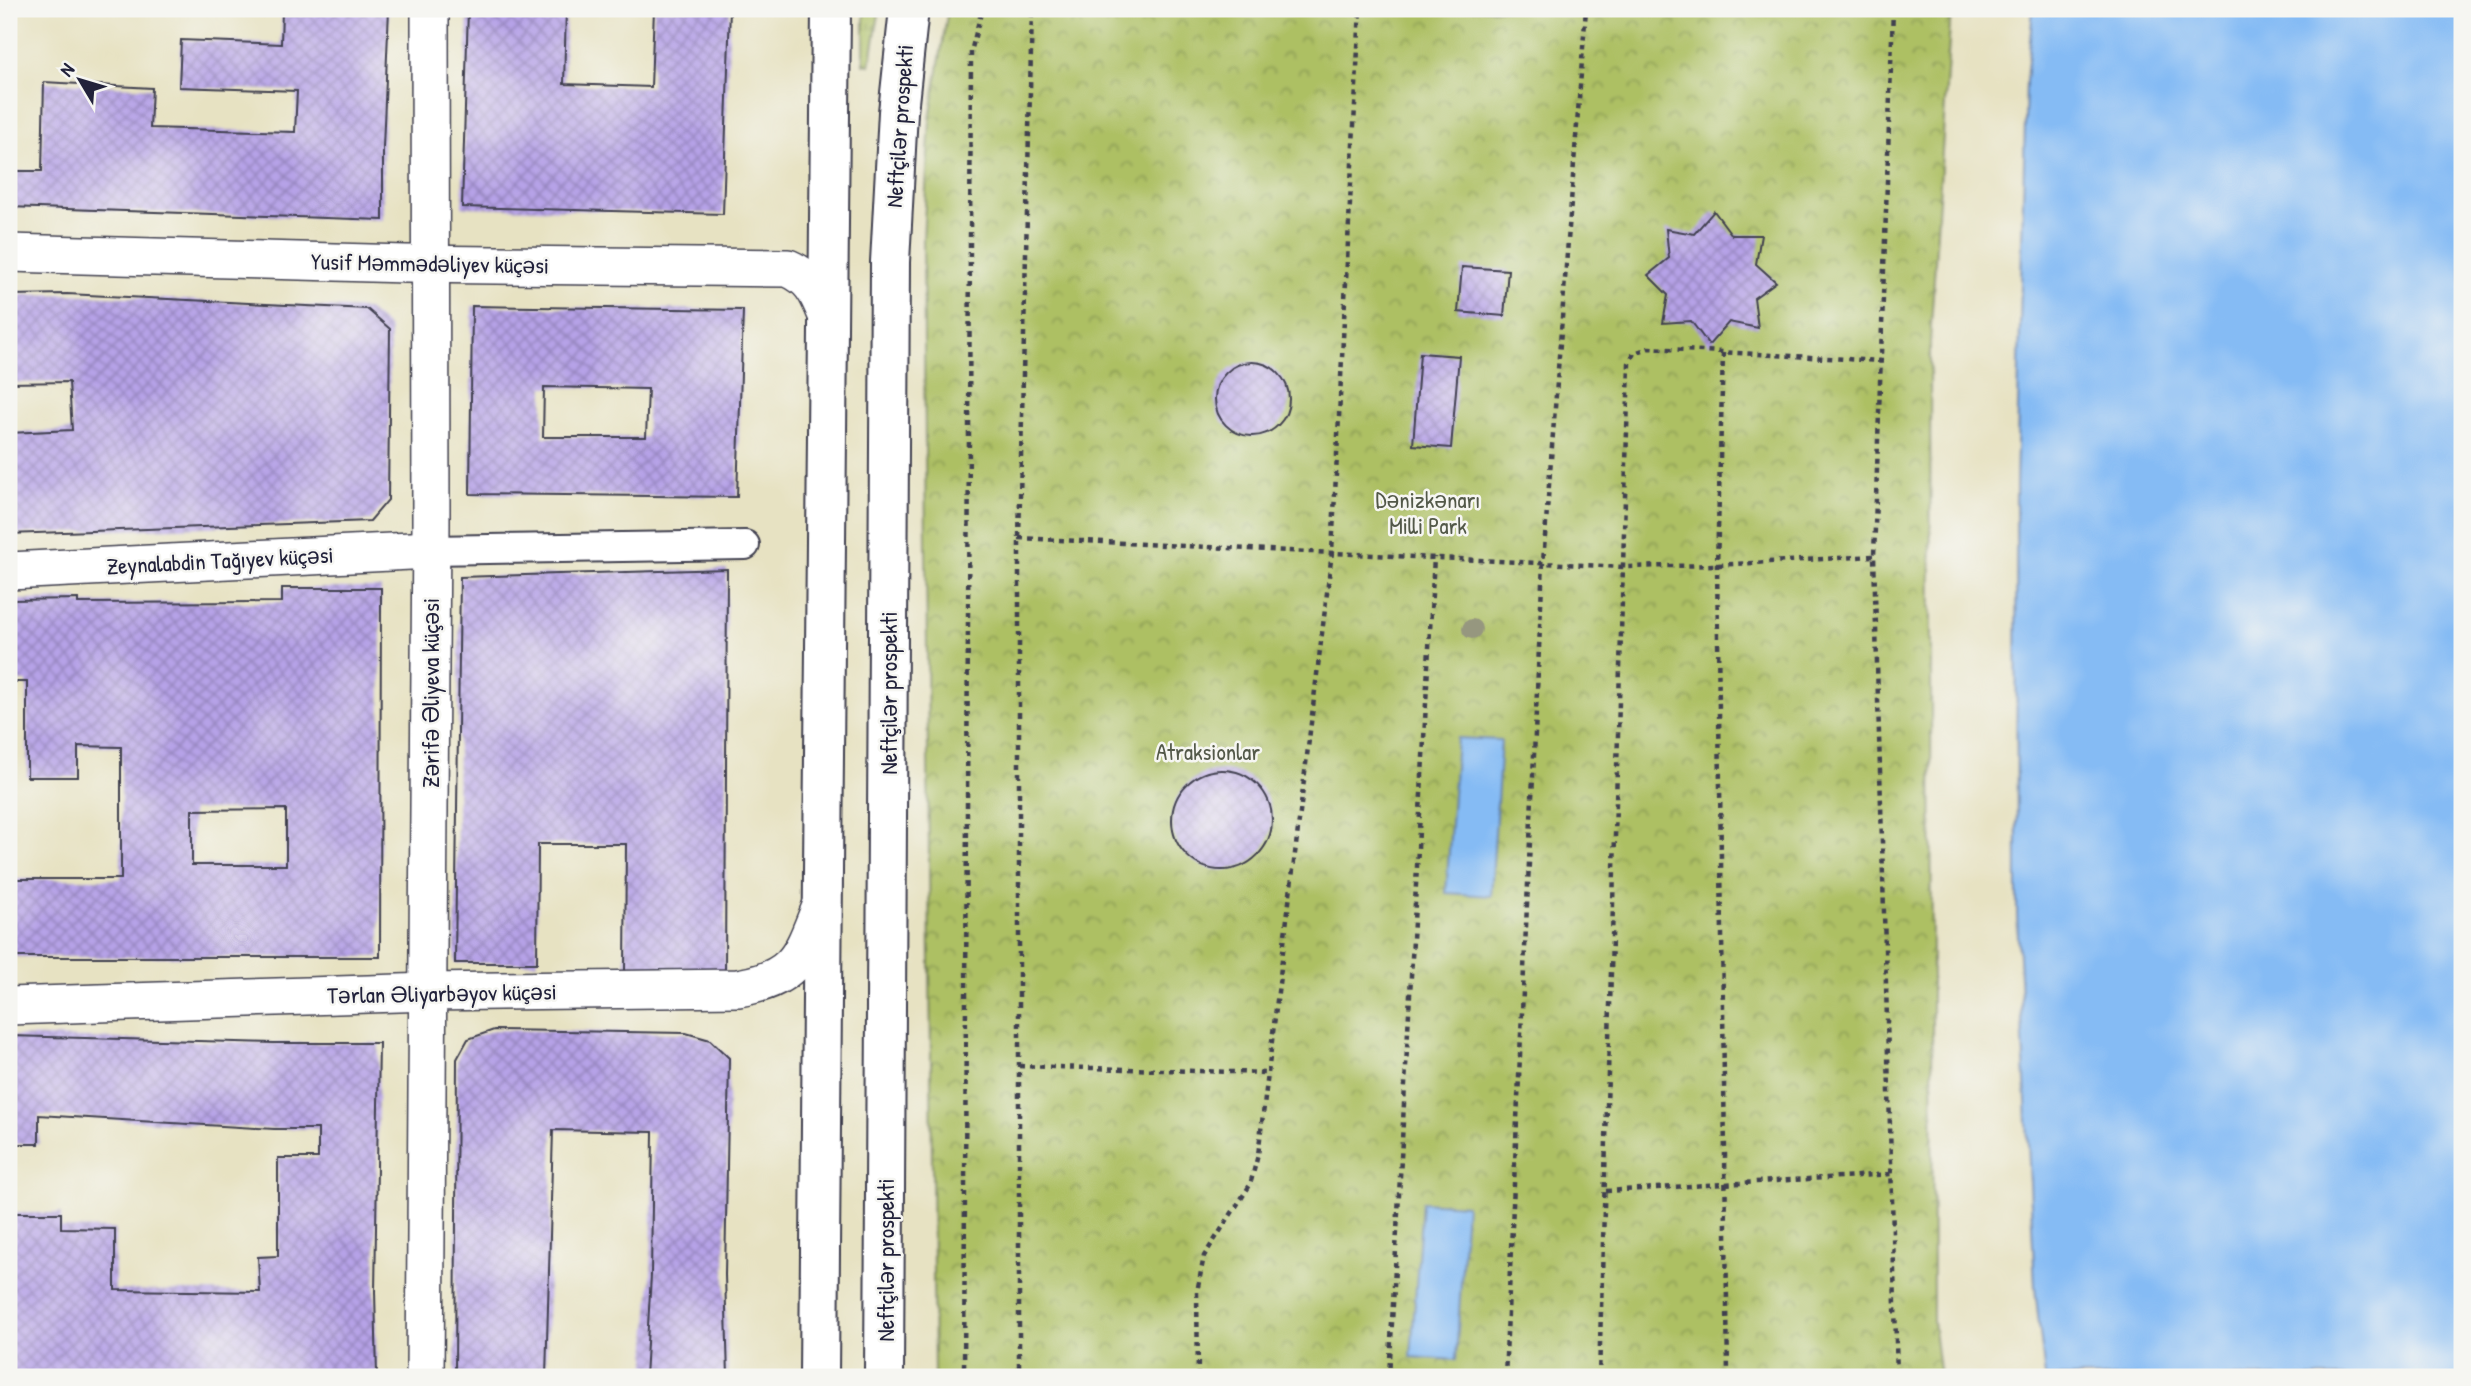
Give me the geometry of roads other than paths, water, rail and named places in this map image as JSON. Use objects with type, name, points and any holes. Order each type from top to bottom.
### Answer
[{"type":"highway","points":[[819,1377],[825,896],[826,313],[831,9]]},
{"type":"highway","name":"Neftçilər prospekti","points":[[884,1377],[890,262],[898,112],[909,9]]},
{"type":"street","name":"Zərifə Əliyeva küçəsi","points":[[425,1377],[431,550],[430,9]]},
{"type":"street","name":"Yusif Məmmədəliyev küçəsi","points":[[9,253],[429,264],[788,268],[802,274],[816,288],[826,313]]},
{"type":"street","points":[[431,550],[745,545]]},
{"type":"street","name":"Zeynalabdin Tağıyev küçəsi","points":[[9,571],[431,550]]},
{"type":"street","name":"Tərlan Əliyarbəyov küçəsi","points":[[9,1006],[429,992],[738,988],[764,984],[785,972],[802,952],[825,896]]},
{"type":"water","points":[[2033,9],[2462,9],[2462,1377],[2045,1377],[2035,1288],[2017,916],[2016,487],[2026,80]]},
{"type":"water","points":[[1457,738],[1501,740],[1491,896],[1446,893]]},
{"type":"water","points":[[1422,1202],[1466,1205],[1456,1360],[1411,1357]]},
{"type":"park label","name":"Dənizkənarı Milli Park","points":[[1428,512]]},
{"type":"park label","name":"Atraksionlar","points":[[1208,751]]}]
